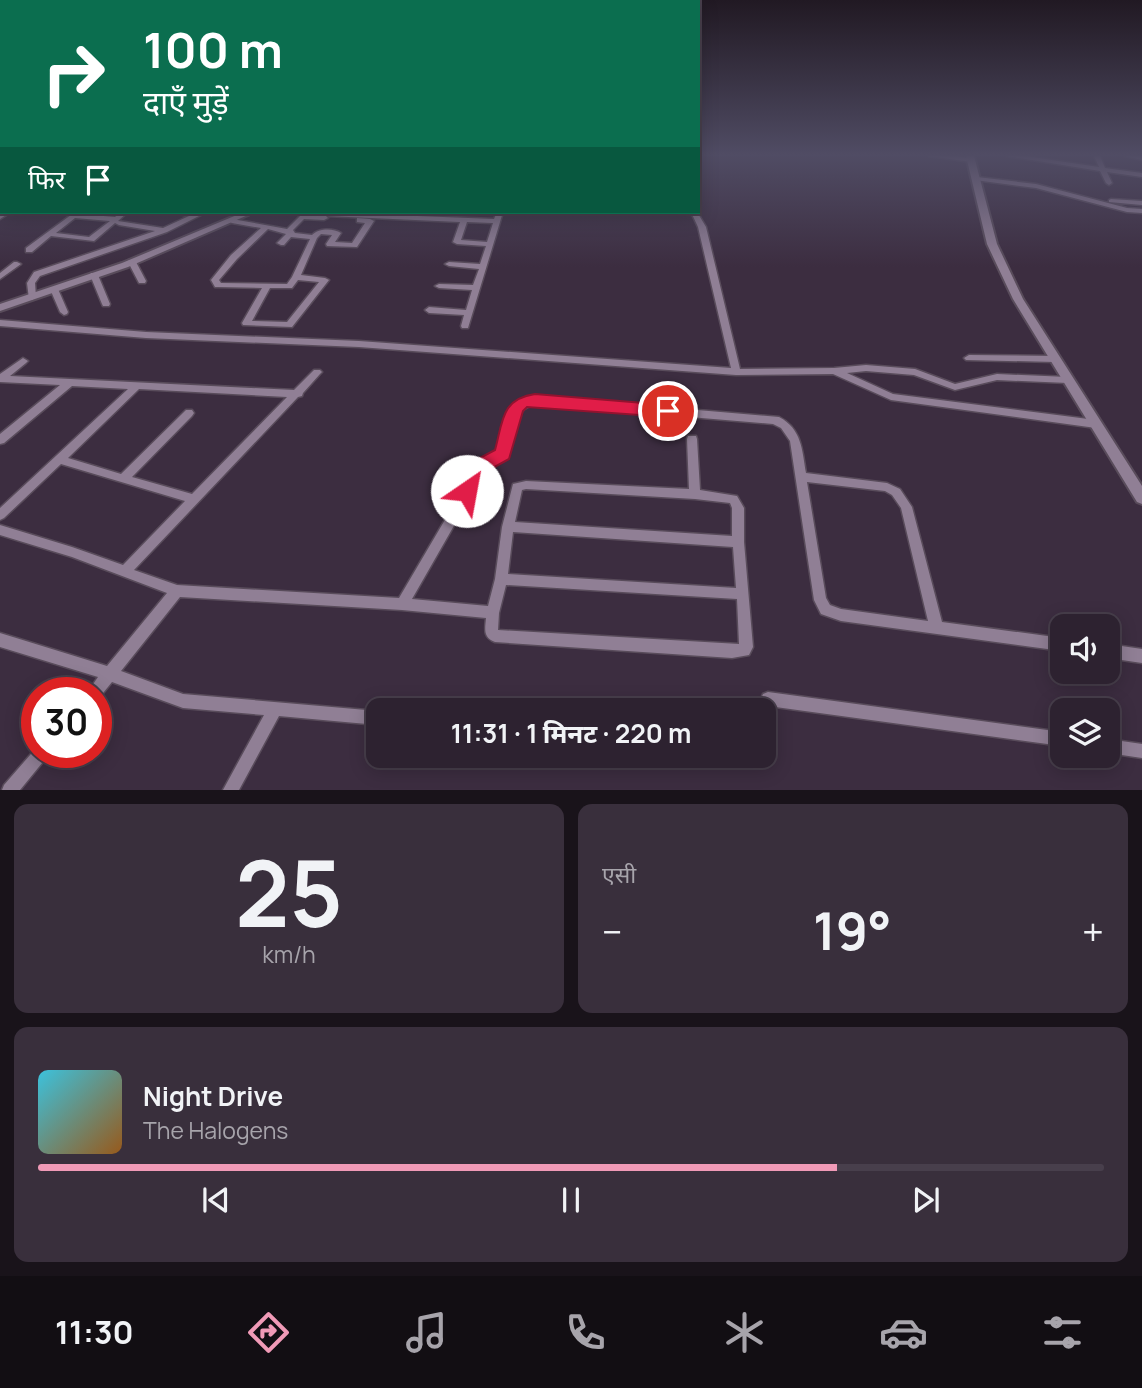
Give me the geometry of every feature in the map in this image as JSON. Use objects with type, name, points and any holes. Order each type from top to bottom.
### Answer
[{"type":"street","points":[[980,193],[992,244],[1018,299],[1142,498]]},
{"type":"street","points":[[1063,193],[1142,211]]},
{"type":"street","points":[[1089,200],[1142,203]]},
{"type":"street","points":[[29,250],[77,214],[164,230]]},
{"type":"street","points":[[50,234],[91,239],[123,214]]},
{"type":"street","points":[[32,297],[31,283],[37,274],[164,230],[198,214]]},
{"type":"street","points":[[0,308],[93,275],[246,214]]},
{"type":"street","points":[[317,214],[425,215],[464,221],[499,216],[465,326]]},
{"type":"street","points":[[695,214],[702,227],[736,372]]},
{"type":"street","points":[[267,227],[234,257],[215,280],[218,285],[289,286],[319,232],[337,233],[330,244],[354,245],[370,220],[302,217],[281,243]]},
{"type":"street","points":[[232,220],[290,232],[292,235],[314,237]]},
{"type":"street","points":[[464,221],[457,242],[489,244]]},
{"type":"street","points":[[118,246],[132,260],[142,281]]},
{"type":"street","points":[[0,277],[17,264]]},
{"type":"street","points":[[449,264],[482,267]]},
{"type":"street","points":[[93,275],[106,304]]},
{"type":"street","points":[[267,285],[246,323],[289,325],[325,280],[296,277]]},
{"type":"street","points":[[439,286],[476,288]]},
{"type":"street","points":[[54,289],[64,312]]},
{"type":"street","points":[[429,310],[469,313]]},
{"type":"street","points":[[0,323],[157,335],[372,345],[736,372],[866,368],[915,372],[955,387],[997,377],[1068,380]]},
{"type":"street","points":[[969,358],[1055,359]]},
{"type":"street","points":[[0,379],[23,361]]},
{"type":"street","points":[[834,371],[891,397],[1096,425]]},
{"type":"street","points":[[125,571],[299,394],[317,372]]},
{"type":"street","points":[[0,379],[299,394]]},
{"type":"street","points":[[0,440],[70,382]]},
{"type":"street","points":[[0,515],[137,386]]},
{"type":"street","points":[[402,604],[483,465],[503,454],[515,409],[522,402],[535,400],[775,420],[785,425],[795,440],[820,600],[826,610],[841,615],[1050,643]]},
{"type":"street","points":[[123,479],[189,413]]},
{"type":"street","points":[[692,439],[695,494]]},
{"type":"street","points":[[59,459],[195,499]]},
{"type":"street","points":[[800,477],[887,487],[896,492],[906,507],[937,629]]},
{"type":"street","points":[[517,486],[723,496],[736,503],[747,642],[744,650],[495,636],[491,633],[493,613],[508,527],[517,486]]},
{"type":"street","points":[[508,527],[738,542]]},
{"type":"street","points":[[0,530],[177,591],[402,604],[493,613]]},
{"type":"street","points":[[500,579],[743,594]]},
{"type":"street","points":[[107,677],[177,591]]},
{"type":"street","points":[[0,640],[110,674],[183,701],[366,717]]},
{"type":"street","points":[[1120,653],[1142,656]]},
{"type":"street","points":[[776,700],[1050,737]]},
{"type":"street","points":[[230,789],[275,709]]},
{"type":"street","points":[[1120,748],[1142,751]]},
{"type":"street","points":[[9,789],[28,768]]},
{"type":"route","points":[[467,491],[483,465],[503,454],[515,409],[522,402],[535,400],[668,411]]}]
